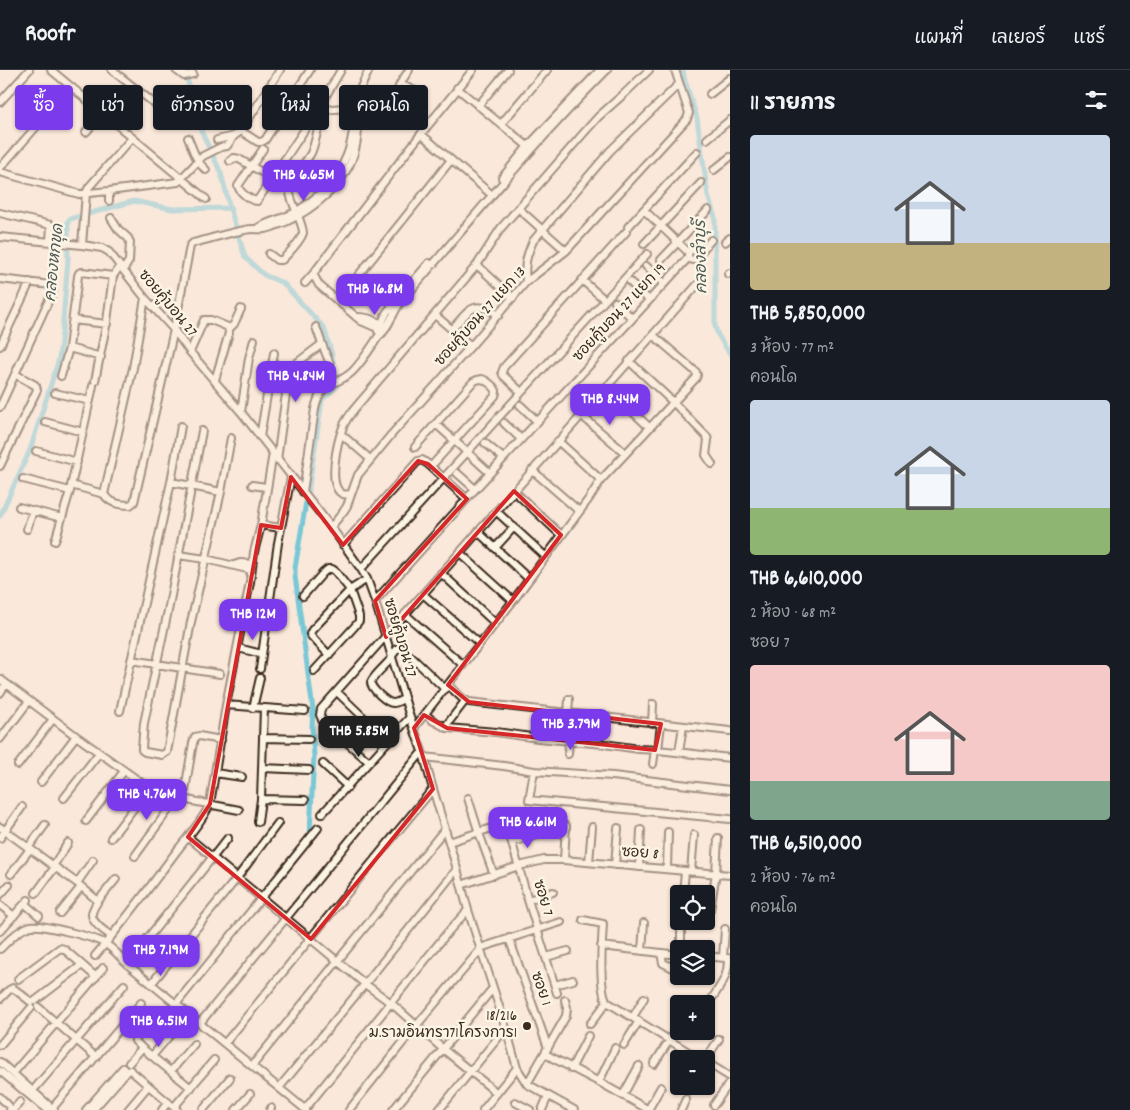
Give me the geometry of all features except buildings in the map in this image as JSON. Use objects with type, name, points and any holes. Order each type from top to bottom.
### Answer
[{"type":"street","points":[[0,102],[29,70]]},
{"type":"street","points":[[51,70],[69,85]]},
{"type":"street","points":[[112,70],[153,102]]},
{"type":"street","points":[[176,70],[191,75]]},
{"type":"street","points":[[34,130],[0,170],[79,194],[178,182],[201,159],[223,148],[241,131],[280,70]]},
{"type":"street","points":[[241,131],[258,142],[265,140],[310,70]]},
{"type":"street","points":[[263,149],[238,186],[240,191],[252,200],[257,201],[341,70]]},
{"type":"street","points":[[362,85],[369,70]]},
{"type":"street","points":[[400,84],[409,70]]},
{"type":"street","points":[[305,283],[473,70]]},
{"type":"street","points":[[478,106],[508,70]]},
{"type":"street","points":[[501,124],[547,70]]},
{"type":"street","points":[[303,492],[318,397],[332,383],[352,372],[377,339],[378,332],[383,327],[392,306],[600,70]]},
{"type":"street","points":[[530,148],[607,70]]},
{"type":"street","points":[[351,494],[341,493],[334,480],[338,446],[346,421],[477,265],[494,238],[518,208],[598,117],[649,70]]},
{"type":"street","points":[[526,282],[526,259],[533,241],[610,151],[679,84],[675,70]]},
{"type":"street","points":[[710,94],[730,78]]},
{"type":"street","name":"ซอยคู้บอน 27 แยก 13","points":[[331,527],[347,506],[358,475],[370,459],[526,282],[566,250],[689,116],[679,84]]},
{"type":"street","points":[[457,88],[530,148]]},
{"type":"street","points":[[73,89],[83,97]]},
{"type":"street","points":[[269,254],[277,260],[282,260],[303,232],[289,192],[290,186],[311,154],[323,115],[328,110],[339,109]]},
{"type":"street","points":[[707,139],[730,121]]},
{"type":"street","points":[[123,130],[206,199]]},
{"type":"street","points":[[23,479],[104,494],[116,503],[130,505],[134,502],[174,330],[190,246],[192,243],[236,232],[258,228],[264,229],[282,224],[327,190],[347,162],[355,130]]},
{"type":"street","points":[[421,134],[490,194]]},
{"type":"street","points":[[217,140],[234,136]]},
{"type":"street","points":[[82,245],[86,193],[89,187],[132,138]]},
{"type":"street","points":[[188,138],[206,170]]},
{"type":"street","points":[[522,392],[503,375],[504,367],[697,152]]},
{"type":"street","points":[[714,170],[730,157]]},
{"type":"street","points":[[230,161],[234,158],[239,159],[272,178]]},
{"type":"street","points":[[338,301],[451,160]]},
{"type":"street","points":[[644,244],[701,183]]},
{"type":"street","points":[[109,191],[110,201]]},
{"type":"street","points":[[518,208],[566,250]]},
{"type":"street","points":[[644,210],[678,242],[690,260],[697,258],[711,240]]},
{"type":"street","points":[[661,260],[708,210]]},
{"type":"street","points":[[0,213],[51,225],[50,242]]},
{"type":"street","points":[[55,541],[77,462],[107,324],[113,276],[129,261],[130,242],[111,218]]},
{"type":"street","name":"ซอยคู้บอน 27","points":[[0,237],[82,245],[102,248],[109,252],[145,298],[215,380],[331,527],[361,569],[375,601],[423,754],[468,910],[517,1068],[527,1084],[574,1110]]},
{"type":"street","points":[[361,569],[647,254]]},
{"type":"street","name":"ซอยคู้บอน 27 แยก 19","points":[[375,601],[688,255]]},
{"type":"street","points":[[477,265],[513,298]]},
{"type":"street","points":[[646,266],[664,283]]},
{"type":"street","points":[[61,376],[69,348],[79,273],[113,276]]},
{"type":"street","points":[[313,274],[319,285],[360,322],[383,327]]},
{"type":"street","points":[[0,280],[51,285],[53,292],[0,407]]},
{"type":"street","points":[[582,280],[605,300]]},
{"type":"street","points":[[0,346],[30,282]]},
{"type":"street","points":[[630,282],[649,300]]},
{"type":"street","points":[[369,762],[322,720],[320,715],[321,709],[698,284]]},
{"type":"street","points":[[104,494],[133,368],[145,298]]},
{"type":"street","points":[[615,302],[632,318]]},
{"type":"street","points":[[452,330],[476,307],[488,309],[498,315]]},
{"type":"street","points":[[215,380],[229,329],[234,324],[241,309]]},
{"type":"street","points":[[436,315],[471,346]]},
{"type":"street","points":[[73,320],[107,324]]},
{"type":"street","points":[[190,352],[204,320],[211,320],[229,329]]},
{"type":"street","points":[[316,327],[330,364]]},
{"type":"street","points":[[414,728],[513,600],[601,480],[697,375],[696,372],[653,335]]},
{"type":"street","points":[[240,412],[254,340]]},
{"type":"street","points":[[278,460],[286,394],[291,379],[290,368],[322,344]]},
{"type":"street","points":[[69,348],[100,356]]},
{"type":"street","points":[[260,437],[274,353]]},
{"type":"street","points":[[629,361],[707,437],[706,455],[712,464]]},
{"type":"street","points":[[0,466],[36,390],[36,386],[15,374]]},
{"type":"street","points":[[415,447],[473,382],[482,379],[488,383],[495,390],[495,396],[434,463]]},
{"type":"street","points":[[606,387],[649,427]]},
{"type":"street","points":[[55,393],[90,401]]},
{"type":"street","points":[[520,405],[537,421]]},
{"type":"street","points":[[581,415],[625,454]]},
{"type":"street","points":[[45,422],[83,432]]},
{"type":"street","points":[[504,423],[521,439]]},
{"type":"street","points":[[436,424],[490,472]]},
{"type":"street","points":[[120,711],[181,426]]},
{"type":"street","points":[[202,431],[144,723],[142,749],[145,752],[162,755],[167,752],[191,622],[221,492],[231,438]]},
{"type":"street","points":[[341,434],[370,459]]},
{"type":"street","points":[[558,441],[601,480]]},
{"type":"street","points":[[486,443],[503,458]]},
{"type":"street","points":[[36,451],[77,462]]},
{"type":"street","points":[[95,956],[144,896],[204,816],[210,804],[226,705],[273,453]]},
{"type":"street","points":[[344,544],[418,461],[424,461],[443,479],[468,497]]},
{"type":"street","points":[[532,470],[579,511]]},
{"type":"street","points":[[457,473],[475,489]]},
{"type":"street","points":[[260,670],[281,528],[291,477]]},
{"type":"street","points":[[170,482],[221,492]]},
{"type":"street","points":[[252,485],[266,488]]},
{"type":"street","points":[[514,491],[561,535]]},
{"type":"street","points":[[19,508],[62,518]]},
{"type":"street","points":[[27,529],[32,511]]},
{"type":"street","points":[[496,511],[545,556]]},
{"type":"street","points":[[261,525],[281,528]]},
{"type":"street","points":[[495,548],[514,527]]},
{"type":"street","points":[[478,532],[528,578]]},
{"type":"street","points":[[460,553],[513,600]]},
{"type":"street","points":[[178,555],[234,565],[240,563],[252,567]]},
{"type":"street","points":[[303,596],[323,573],[328,569],[335,570],[350,590],[359,616],[359,620],[314,671]]},
{"type":"street","points":[[441,573],[495,623]]},
{"type":"street","points":[[329,655],[310,634],[315,626],[350,590],[367,579]]},
{"type":"street","points":[[423,594],[479,643]]},
{"type":"street","points":[[405,614],[463,665]]},
{"type":"street","points":[[238,648],[262,654]]},
{"type":"street","points":[[404,698],[396,703],[390,702],[374,690],[371,682],[398,649],[402,648],[446,687],[465,701],[730,731]]},
{"type":"street","points":[[131,660],[220,674]]},
{"type":"street","points":[[253,708],[260,678]]},
{"type":"street","points":[[0,679],[99,753],[158,793],[239,810]]},
{"type":"street","points":[[0,693],[6,684]]},
{"type":"street","points":[[337,692],[388,741]]},
{"type":"street","points":[[560,740],[569,699]]},
{"type":"street","points":[[0,739],[29,701]]},
{"type":"street","points":[[445,727],[465,701]]},
{"type":"street","points":[[652,723],[653,704]]},
{"type":"street","points":[[226,705],[304,711]]},
{"type":"street","points":[[258,822],[261,799],[264,708]]},
{"type":"street","points":[[538,738],[541,711]]},
{"type":"street","points":[[425,714],[445,727],[730,758]]},
{"type":"street","points":[[322,814],[410,717]]},
{"type":"street","points":[[18,765],[53,719]]},
{"type":"street","points":[[653,764],[660,724]]},
{"type":"street","points":[[679,752],[683,726]]},
{"type":"street","points":[[41,782],[76,736]]},
{"type":"street","points":[[185,790],[195,737],[220,740]]},
{"type":"street","points":[[263,738],[309,739]]},
{"type":"street","points":[[568,754],[570,740]]},
{"type":"street","points":[[64,798],[99,753]]},
{"type":"street","points":[[200,1023],[423,754],[534,771],[613,776],[730,790]]},
{"type":"street","points":[[323,764],[348,787]]},
{"type":"street","points":[[262,768],[309,770]]},
{"type":"street","points":[[86,821],[124,771]]},
{"type":"street","points":[[534,771],[529,800],[730,819]]},
{"type":"street","points":[[215,773],[242,777]]},
{"type":"street","points":[[111,838],[149,788]]},
{"type":"street","points":[[225,1043],[433,790]]},
{"type":"street","points":[[135,856],[177,798]]},
{"type":"street","points":[[468,798],[494,875]]},
{"type":"street","points":[[261,799],[305,800]]},
{"type":"street","points":[[0,838],[2,829],[22,807]]},
{"type":"street","name":"ซอย 7","points":[[503,810],[557,993]]},
{"type":"street","points":[[152,983],[237,878],[278,823]]},
{"type":"street","points":[[449,842],[507,823]]},
{"type":"street","points":[[11,874],[45,825]]},
{"type":"street","points":[[564,860],[566,826]]},
{"type":"street","points":[[589,862],[592,827]]},
{"type":"street","points":[[176,1004],[318,828]]},
{"type":"street","points":[[616,865],[618,828]]},
{"type":"street","points":[[2,829],[54,866],[98,901]]},
{"type":"street","points":[[252,1066],[445,829]]},
{"type":"street","points":[[639,867],[641,830]]},
{"type":"street","points":[[667,868],[668,832]]},
{"type":"street","points":[[512,842],[538,835]]},
{"type":"street","points":[[685,885],[694,835]]},
{"type":"street","points":[[188,837],[365,984],[391,1003],[497,1093]]},
{"type":"street","points":[[127,964],[228,838]]},
{"type":"street","points":[[714,885],[718,838]]},
{"type":"street","points":[[36,893],[68,843]]},
{"type":"street","points":[[60,913],[93,860]]},
{"type":"street","name":"ซอย 8","points":[[461,884],[544,860],[667,868],[730,875]]},
{"type":"street","points":[[279,1088],[457,869]]},
{"type":"street","points":[[111,936],[97,924],[92,916],[92,912],[116,878]]},
{"type":"street","points":[[0,895],[9,885]]},
{"type":"street","points":[[528,900],[553,892]]},
{"type":"street","points":[[0,931],[26,902],[40,916]]},
{"type":"street","points":[[0,905],[14,916]]},
{"type":"street","points":[[0,949],[24,928],[35,925],[90,937],[105,944],[306,1110],[448,932],[468,910]]},
{"type":"street","points":[[583,920],[602,924],[602,992],[607,1002],[685,1050]]},
{"type":"street","points":[[349,1110],[480,949],[561,922]]},
{"type":"street","points":[[642,951],[644,923]]},
{"type":"street","points":[[714,995],[723,983],[728,970],[725,929]]},
{"type":"street","name":"ซอย 1","points":[[509,938],[546,1051]]},
{"type":"street","points":[[601,946],[670,954]]},
{"type":"street","points":[[18,979],[60,948],[96,977]]},
{"type":"street","points":[[546,957],[568,950]]},
{"type":"street","points":[[660,953],[663,963],[670,966]]},
{"type":"street","points":[[0,1045],[34,1004],[82,965]]},
{"type":"street","points":[[16,1070],[104,968]]},
{"type":"street","points":[[555,985],[573,980]]},
{"type":"street","points":[[36,1088],[124,985]]},
{"type":"street","points":[[0,999],[13,988],[96,1056]]},
{"type":"street","points":[[393,1110],[493,988]]},
{"type":"street","points":[[633,1017],[644,998]]},
{"type":"street","points":[[527,1084],[567,1012],[565,1000]]},
{"type":"street","points":[[590,1024],[607,1002]]},
{"type":"street","points":[[0,1062],[54,1108],[141,1003]]},
{"type":"street","points":[[157,1013],[134,1039],[142,1048],[191,1088]]},
{"type":"street","points":[[624,1045],[640,1021]]},
{"type":"street","points":[[152,1056],[176,1028]]},
{"type":"street","points":[[438,1110],[506,1028]]},
{"type":"street","points":[[571,1068],[588,1036]]},
{"type":"street","points":[[712,1050],[719,1039]]},
{"type":"street","points":[[654,1064],[669,1040]]},
{"type":"street","points":[[171,1071],[194,1044]]},
{"type":"street","points":[[89,1110],[127,1068],[142,1048]]},
{"type":"street","points":[[599,1082],[615,1048]]},
{"type":"street","points":[[546,1051],[571,1068],[648,1110],[661,1087]]},
{"type":"street","points":[[127,1068],[176,1109],[214,1060]]},
{"type":"street","points":[[624,1096],[639,1066]]},
{"type":"street","points":[[715,1067],[730,1077]]},
{"type":"street","points":[[483,1110],[517,1068]]},
{"type":"street","points":[[0,1071],[46,1110]]},
{"type":"street","points":[[202,1110],[230,1078]]},
{"type":"street","points":[[714,1105],[730,1082]]},
{"type":"street","points":[[128,1110],[148,1086]]},
{"type":"street","points":[[236,1110],[250,1094]]},
{"type":"street","points":[[542,1110],[548,1096]]},
{"type":"street","points":[[0,1097],[11,1110],[20,1102]]},
{"type":"street","points":[[681,1110],[686,1099]]},
{"type":"street","points":[[162,1110],[168,1102]]},
{"type":"street","points":[[515,1102],[530,1110]]},
{"type":"highlighted area","points":[[418,461],[428,464],[467,499],[375,601],[386,637],[514,491],[561,535],[448,685],[469,702],[661,724],[655,750],[447,728],[424,715],[414,728],[433,789],[311,939],[188,837],[210,804],[261,525],[281,528],[291,477],[343,545]]},
{"type":"waterway","name":"คลองหกขุด","points":[[0,516],[30,450],[59,359],[68,259],[68,221],[134,201],[172,209],[230,208],[221,173],[196,120],[184,70]]},
{"type":"waterway","name":"คลองลำบุรี","points":[[683,70],[697,118],[708,196],[715,217],[715,327],[730,354]]},
{"type":"waterway","points":[[230,208],[245,257],[264,275],[283,283],[324,328],[332,355],[337,386],[322,400],[308,493]]},
{"type":"waterway","points":[[306,502],[295,576],[313,710],[314,756],[310,831]]},
{"type":"place","name":"18/216 ม.รามอินทรา71โครงการ1","points":[[527,1026]]}]
